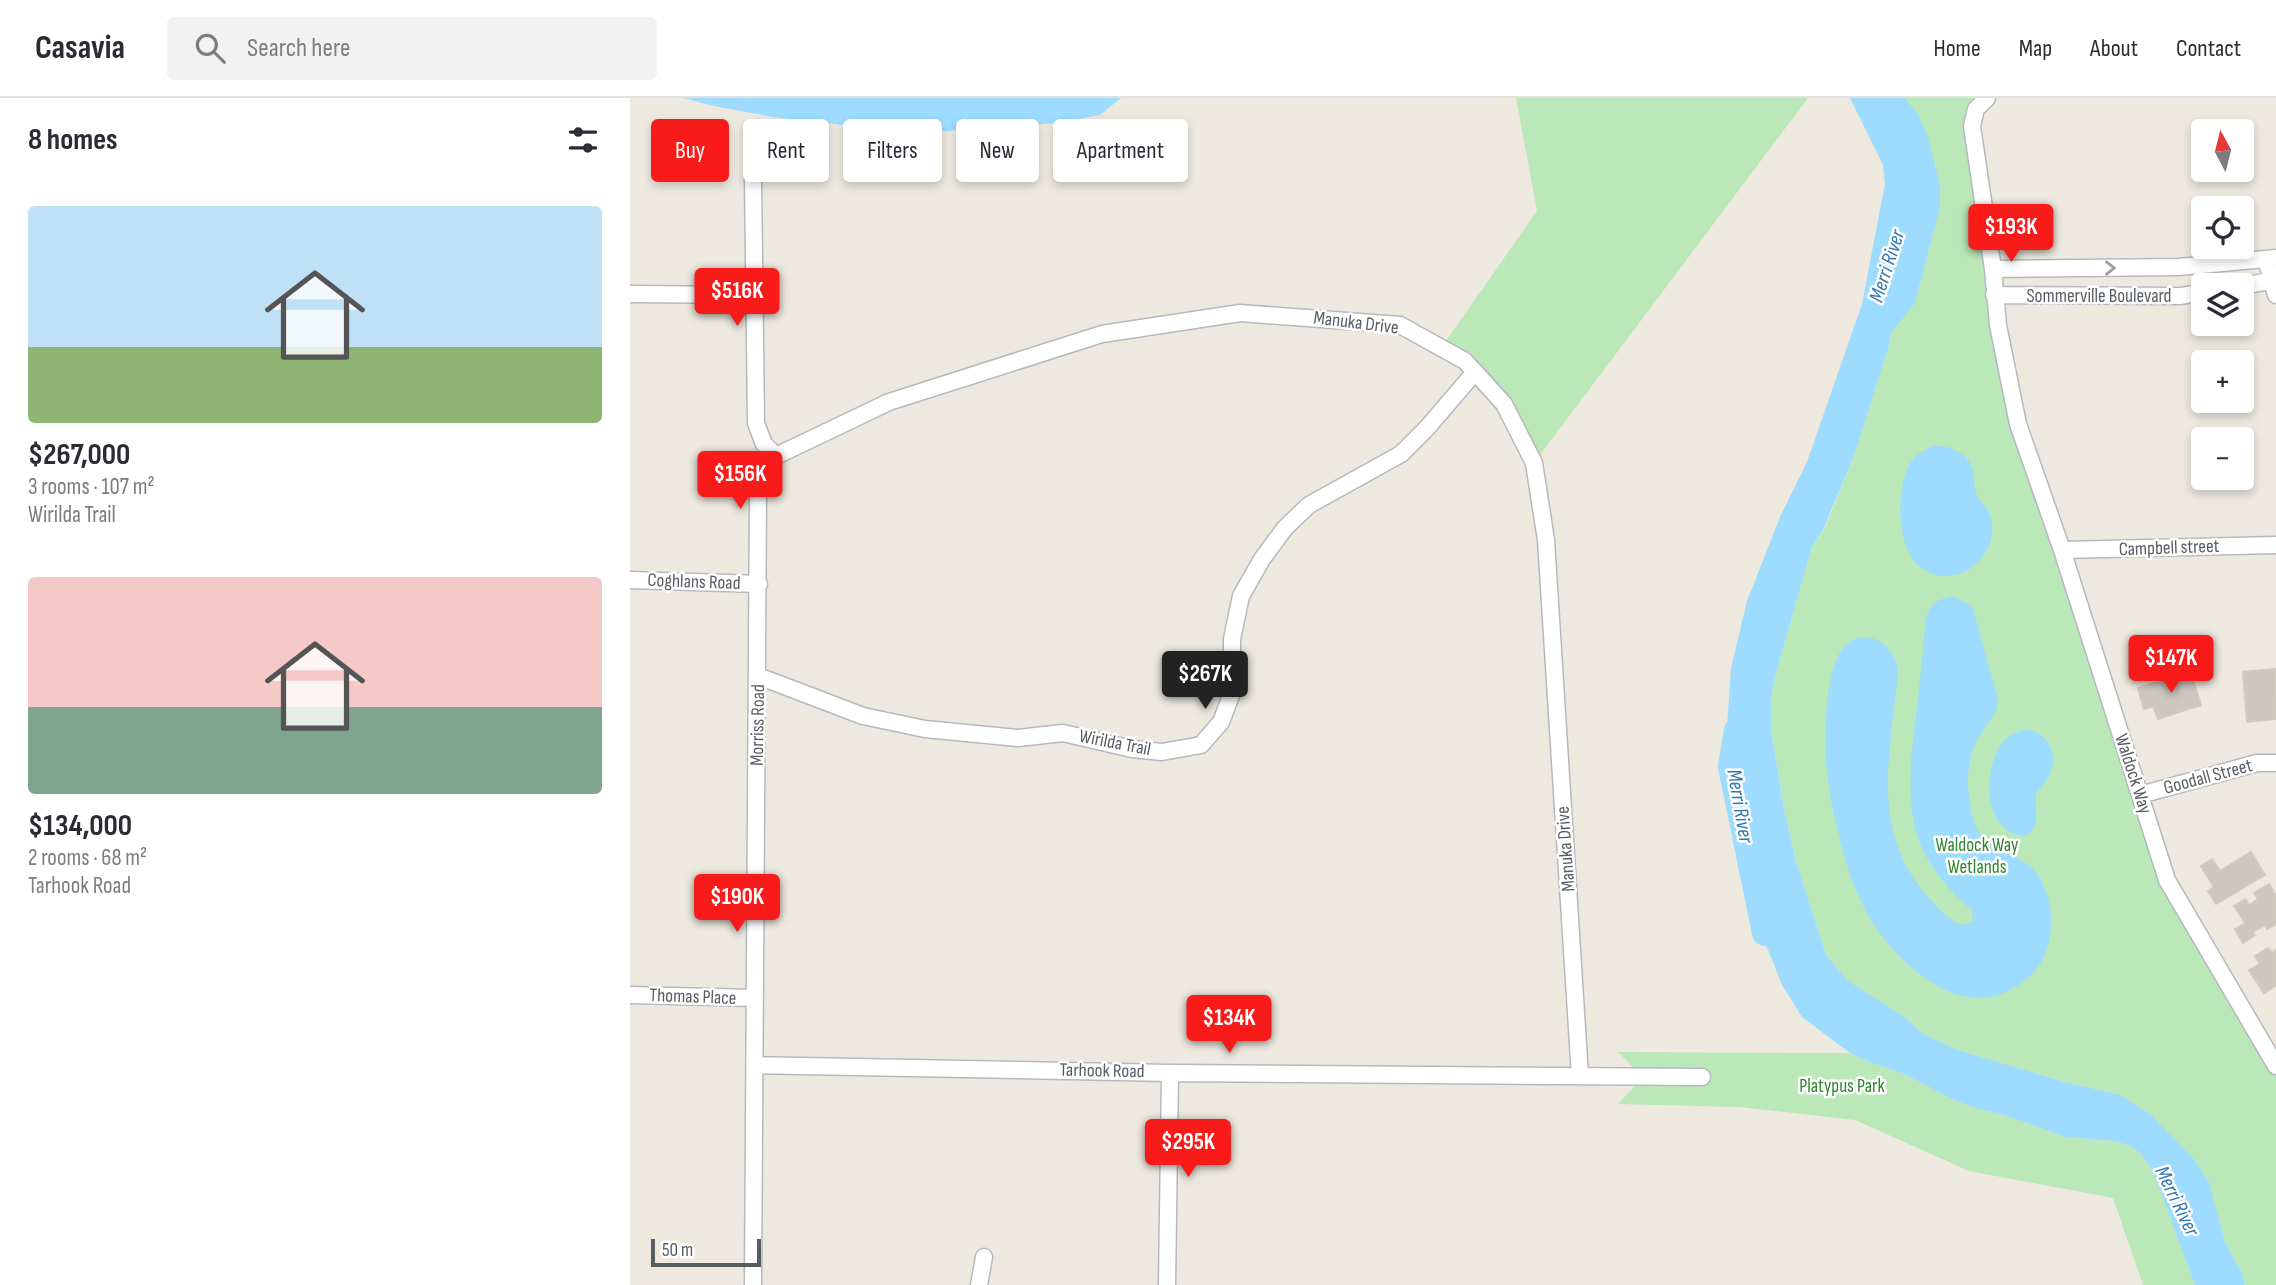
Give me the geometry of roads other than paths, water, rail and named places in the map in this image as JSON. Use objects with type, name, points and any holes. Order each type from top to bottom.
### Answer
[{"type":"street","name":"Waldock Way","points":[[1977,102],[1972,126],[1993,269],[1994,295],[2018,424],[2062,550],[2167,880],[2276,1066]]},
{"type":"street","points":[[753,182],[756,423],[764,444],[776,456]]},
{"type":"street","name":"Sommerville Boulevard","points":[[1993,269],[2179,267],[2271,259]]},
{"type":"street","points":[[2254,286],[2275,285],[2271,259]]},
{"type":"street","points":[[630,294],[754,295]]},
{"type":"street","name":"Sommerville Boulevard","points":[[1994,295],[2191,294]]},
{"type":"street","name":"Manuka Drive","points":[[776,456],[889,402],[1102,334],[1240,313],[1400,325],[1465,361],[1504,404],[1534,463],[1536,475],[1546,540],[1580,1076]]},
{"type":"street","name":"Wirilda Trail","points":[[758,676],[863,716],[925,729],[1018,738],[1063,733],[1132,749],[1162,752],[1201,745],[1221,722],[1232,693],[1232,639],[1241,596],[1262,559],[1285,528],[1309,505],[1401,454],[1475,372]]},
{"type":"street","name":"Morriss Road","points":[[752,1285],[758,494],[764,469],[776,456]]},
{"type":"street","name":"Campbell street","points":[[2062,550],[2276,545]]},
{"type":"street","name":"Coghlans Road","points":[[630,580],[759,584]]},
{"type":"street","name":"Goodall Street","points":[[2140,795],[2258,763],[2276,763]]},
{"type":"street","name":"Thomas Place","points":[[630,995],[755,998]]},
{"type":"street","name":"Tarhook Road","points":[[755,1065],[1170,1073],[1702,1077]]},
{"type":"street","points":[[1167,1285],[1170,1073]]},
{"type":"street","points":[[979,1285],[984,1256]]},
{"type":"water","points":[[683,98],[1121,98],[1100,115],[1078,119],[1053,119],[1053,123],[1039,124],[1039,119],[956,119],[956,130],[946,131],[942,131],[942,119],[843,119],[843,125],[829,123],[829,119],[790,119]]},
{"type":"water","points":[[1850,98],[1905,98],[1918,114],[1928,138],[1940,186],[1940,207],[1915,303],[1891,333],[1855,453],[1824,528],[1812,547],[1772,692],[1771,729],[1784,809],[1795,858],[1826,955],[1847,980],[1906,1018],[1925,1035],[1958,1050],[2065,1082],[2120,1095],[2150,1114],[2193,1158],[2209,1182],[2225,1243],[2241,1271],[2245,1285],[2195,1285],[2153,1171],[2141,1154],[2131,1146],[2115,1141],[2066,1137],[1976,1108],[1954,1100],[1902,1073],[1850,1053],[1802,1017],[1782,985],[1762,934],[1757,887],[1743,846],[1727,728],[1731,668],[1747,601],[1780,517],[1807,462],[1862,304],[1885,184],[1883,165]]},
{"type":"water","points":[[1933,446],[1951,448],[1970,462],[1977,495],[1992,522],[1987,550],[1968,570],[1956,575],[1942,576],[1917,564],[1910,555],[1902,529],[1901,499],[1906,472],[1915,457]]},
{"type":"water","points":[[1952,596],[1972,606],[1998,699],[1994,715],[1980,735],[1971,755],[1968,789],[1974,822],[1987,842],[2021,860],[2038,876],[2048,898],[2051,922],[2048,945],[2036,970],[2015,987],[1998,995],[1978,998],[1959,995],[1932,983],[1906,963],[1878,930],[1857,894],[1843,853],[1827,767],[1827,707],[1837,658],[1852,640],[1871,638],[1888,649],[1895,658],[1898,671],[1888,790],[1897,845],[1910,872],[1940,910],[1962,925],[1973,922],[1972,910],[1944,882],[1922,848],[1912,810],[1912,749],[1926,619],[1935,603]]},
{"type":"water","points":[[2025,730],[2042,736],[2050,746],[2053,764],[2036,793],[2036,822],[2031,832],[2025,836],[2011,832],[2001,824],[1994,813],[1989,784],[1991,769],[2002,743],[2012,734]]},
{"type":"waterway","name":"Merri River","points":[[1737,730],[1731,767],[1765,933]]},
{"type":"park label","name":"Waldock Way Wetlands","points":[[1977,856]]},
{"type":"park label","name":"Platypus Park","points":[[1842,1086]]}]
